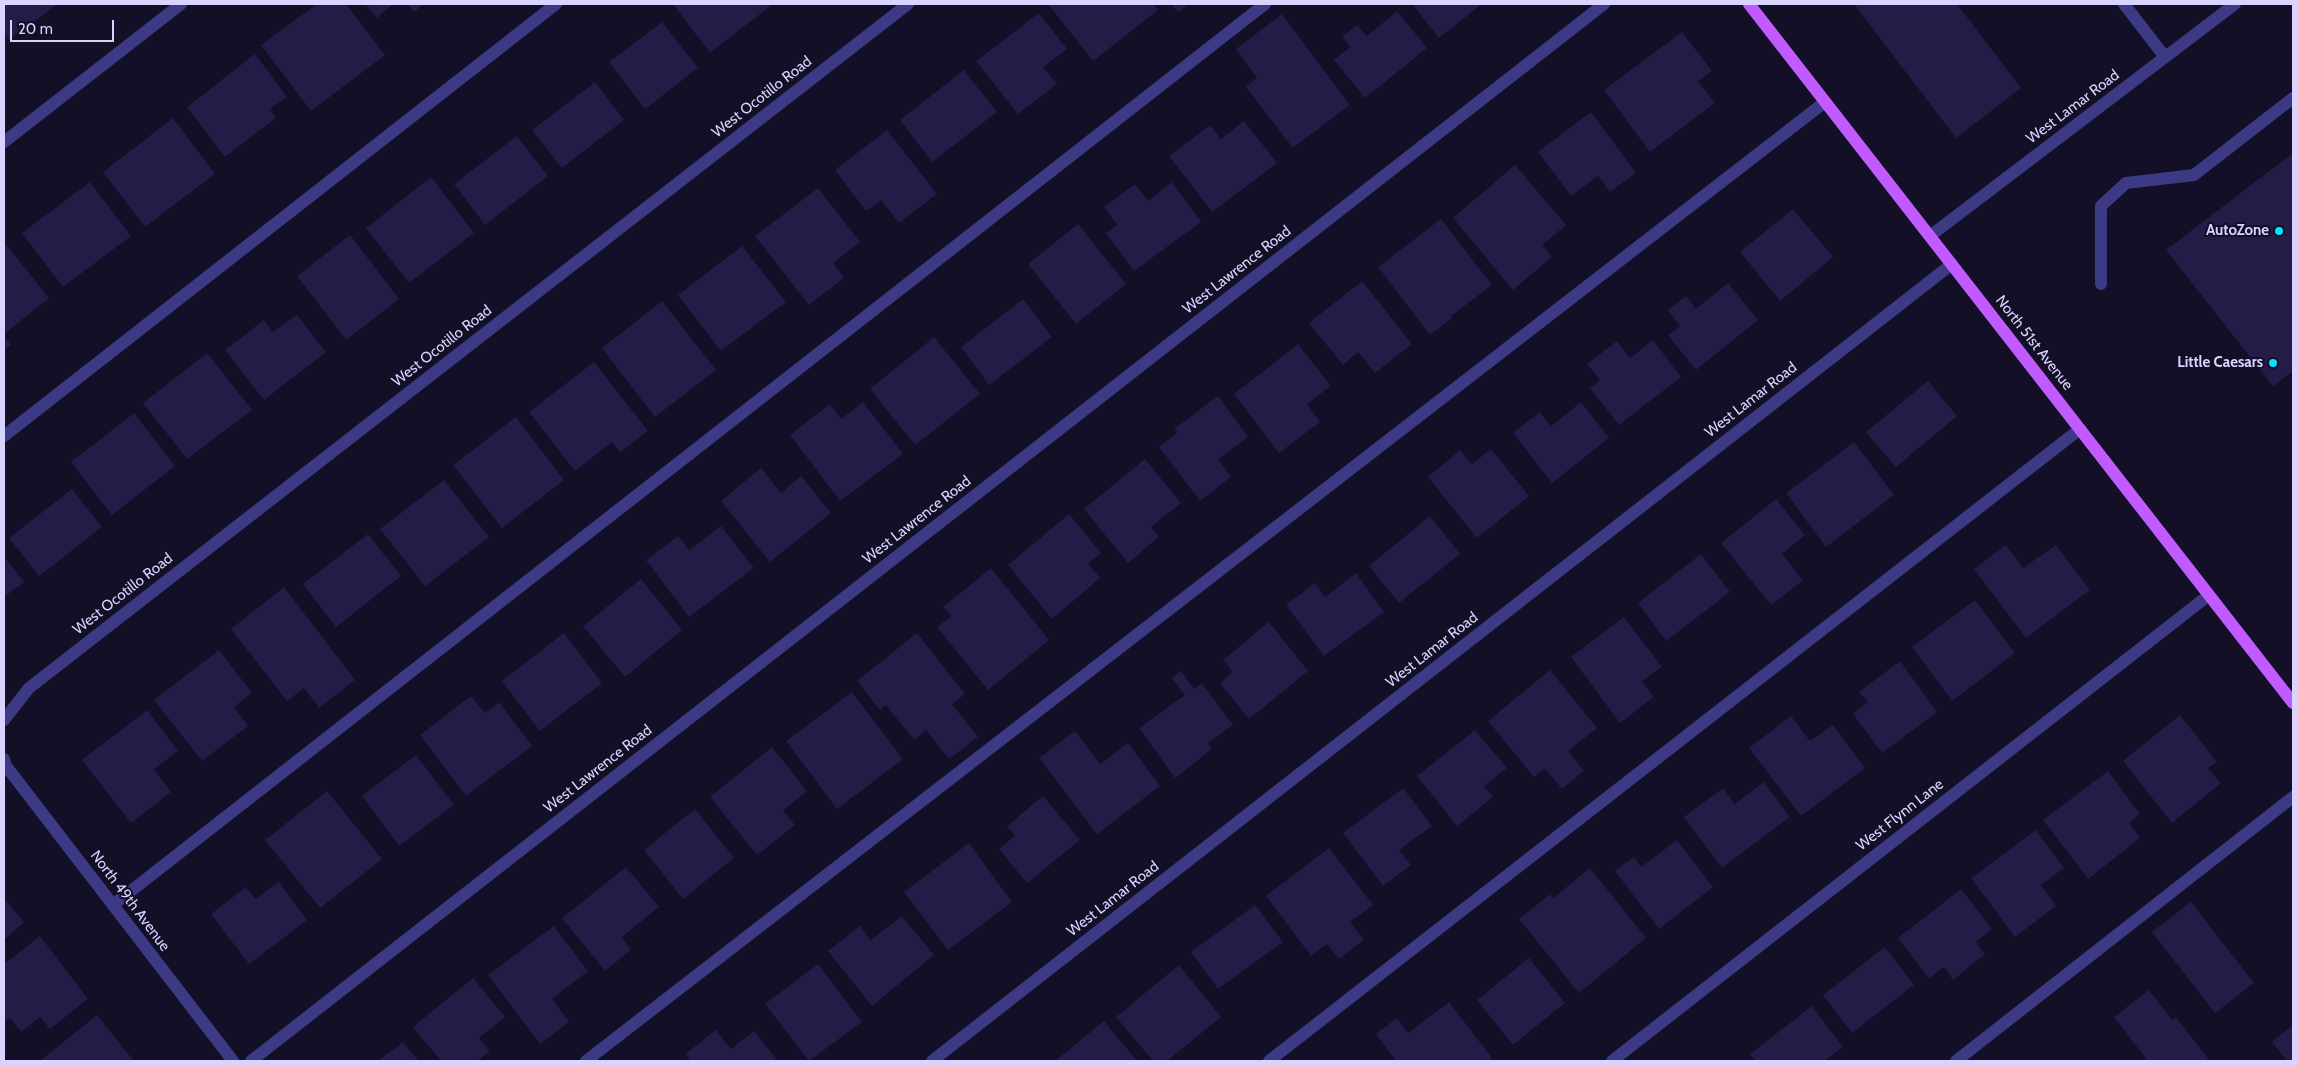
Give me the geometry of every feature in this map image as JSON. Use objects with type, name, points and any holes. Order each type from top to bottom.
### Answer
[{"type":"main road","name":"North 51st Avenue","points":[[1749,4],[2293,703]]},
{"type":"street","points":[[4,142],[182,4]]},
{"type":"street","points":[[4,436],[556,4]]},
{"type":"street","name":"West Ocotillo Road","points":[[4,720],[29,688],[908,4]]},
{"type":"street","points":[[113,905],[1265,4]]},
{"type":"street","name":"West Lawrence Road","points":[[251,1061],[1604,4]]},
{"type":"street","points":[[2124,4],[2165,57]]},
{"type":"street","name":"West Lamar Road","points":[[1930,236],[2235,4]]},
{"type":"street","points":[[2101,284],[2100,206],[2126,183],[2194,175],[2293,98]]},
{"type":"street","points":[[586,1061],[1825,102]]},
{"type":"street","name":"West Lamar Road","points":[[932,1061],[1952,264]]},
{"type":"street","points":[[1269,1061],[2080,429]]},
{"type":"street","name":"West Flynn Lane","points":[[1612,1061],[2209,595]]},
{"type":"street","name":"North 49th Avenue","points":[[4,759],[6,766],[233,1061]]},
{"type":"street","points":[[1956,1061],[2293,798]]},
{"type":"building","points":[[4,4],[58,4],[9,40],[4,34]]},
{"type":"building","points":[[317,4],[346,4],[385,55],[311,111],[261,45]]},
{"type":"building","points":[[365,4],[393,4],[377,18]]},
{"type":"building","points":[[408,4],[424,4],[414,12]]},
{"type":"building","points":[[673,4],[773,4],[710,53]]},
{"type":"building","points":[[1048,4],[1153,4],[1158,10],[1093,61]]},
{"type":"building","points":[[1171,4],[1189,4],[1178,12]]},
{"type":"building","points":[[1412,4],[1482,4],[1439,38]]},
{"type":"building","points":[[1854,4],[1957,4],[2021,88],[1956,138]]},
{"type":"building","points":[[1397,11],[1427,48],[1365,98],[1334,60],[1350,47],[1342,37],[1357,25],[1367,36]]},
{"type":"building","points":[[1039,13],[1067,49],[1043,67],[1057,84],[1018,114],[976,61]]},
{"type":"building","points":[[1282,14],[1350,105],[1293,148],[1246,87],[1257,78],[1236,49]]},
{"type":"building","points":[[662,22],[698,68],[645,109],[609,62]]},
{"type":"building","points":[[1682,32],[1712,71],[1698,81],[1715,103],[1650,152],[1604,90]]},
{"type":"building","points":[[255,54],[287,97],[270,109],[276,118],[225,157],[187,107]]},
{"type":"building","points":[[964,70],[997,112],[932,162],[900,120]]},
{"type":"building","points":[[595,82],[624,120],[562,168],[532,130]]},
{"type":"building","points":[[1591,112],[1636,173],[1610,192],[1598,176],[1571,196],[1538,152]]},
{"type":"building","points":[[173,118],[215,174],[145,227],[103,172]]},
{"type":"building","points":[[1244,121],[1277,163],[1212,212],[1169,156],[1210,125],[1221,139]]},
{"type":"building","points":[[887,130],[937,194],[899,223],[881,200],[866,211],[835,170]]},
{"type":"building","points":[[517,136],[548,176],[485,225],[454,184]]},
{"type":"building","points":[[2293,153],[2293,371],[2273,386],[2166,250]]},
{"type":"building","points":[[1515,165],[1566,225],[1542,245],[1552,257],[1513,290],[1453,218]]},
{"type":"building","points":[[431,177],[474,233],[409,283],[366,228]]},
{"type":"building","points":[[90,182],[131,236],[63,287],[22,233]]},
{"type":"building","points":[[1172,182],[1201,222],[1134,271],[1106,233],[1117,225],[1104,207],[1135,184],[1148,201]]},
{"type":"building","points":[[818,188],[860,242],[833,263],[844,278],[809,305],[755,236]]},
{"type":"building","points":[[1793,209],[1833,257],[1780,301],[1740,252]]},
{"type":"building","points":[[1441,219],[1492,285],[1451,316],[1452,318],[1430,335],[1378,267]]},
{"type":"building","points":[[1078,224],[1126,284],[1076,324],[1028,264]]},
{"type":"building","points":[[350,235],[399,299],[346,340],[297,276]]},
{"type":"building","points":[[4,242],[49,298],[4,334]]},
{"type":"building","points":[[742,246],[786,302],[721,351],[678,295]]},
{"type":"building","points":[[1362,281],[1412,344],[1375,373],[1358,352],[1343,365],[1309,323]]},
{"type":"building","points":[[1728,283],[1758,320],[1696,370],[1668,335],[1680,326],[1668,310],[1686,296],[1696,309]]},
{"type":"building","points":[[1023,299],[1052,337],[989,385],[961,347]]},
{"type":"building","points":[[662,301],[716,370],[655,417],[602,348]]},
{"type":"building","points":[[297,315],[326,352],[264,400],[225,350],[264,320],[273,332]]},
{"type":"building","points":[[4,336],[11,345],[4,350]]},
{"type":"building","points":[[934,337],[980,394],[915,445],[870,389]]},
{"type":"building","points":[[1653,340],[1681,377],[1619,425],[1590,388],[1600,380],[1587,364],[1617,341],[1630,358]]},
{"type":"building","points":[[1298,344],[1331,386],[1307,404],[1320,422],[1279,453],[1234,394]]},
{"type":"building","points":[[207,353],[252,410],[187,459],[143,403]]},
{"type":"building","points":[[594,362],[648,431],[620,452],[612,442],[575,471],[529,412]]},
{"type":"building","points":[[1928,381],[1957,416],[1896,467],[1866,432]]},
{"type":"building","points":[[1218,396],[1248,437],[1218,459],[1231,477],[1200,501],[1159,447],[1177,433],[1174,429]]},
{"type":"building","points":[[863,402],[903,454],[840,501],[790,435],[830,404],[841,419]]},
{"type":"building","points":[[1581,402],[1609,438],[1552,483],[1513,433],[1540,412],[1551,426]]},
{"type":"building","points":[[134,413],[175,466],[112,515],[71,462]]},
{"type":"building","points":[[516,417],[564,480],[502,528],[453,465]]},
{"type":"building","points":[[1854,442],[1894,495],[1826,547],[1786,493]]},
{"type":"building","points":[[1491,449],[1529,496],[1477,538],[1428,477],[1460,450],[1472,464]]},
{"type":"building","points":[[1145,459],[1181,503],[1151,527],[1159,537],[1128,563],[1084,509]]},
{"type":"building","points":[[761,468],[781,493],[801,476],[831,513],[770,562],[721,501]]},
{"type":"building","points":[[444,480],[489,537],[425,586],[380,529]]},
{"type":"building","points":[[72,489],[102,527],[39,576],[9,538]]},
{"type":"building","points":[[1776,499],[1805,535],[1782,554],[1803,580],[1771,605],[1721,543]]},
{"type":"building","points":[[1069,514],[1101,553],[1088,563],[1100,578],[1052,619],[1008,565]]},
{"type":"building","points":[[1430,516],[1460,554],[1399,603],[1369,566]]},
{"type":"building","points":[[721,526],[754,568],[689,617],[646,560],[678,536],[689,550]]},
{"type":"building","points":[[368,534],[401,576],[336,627],[303,584]]},
{"type":"building","points":[[2006,545],[2023,568],[2056,545],[2090,590],[2026,638],[1974,569]]},
{"type":"building","points":[[1701,554],[1730,592],[1666,641],[1638,603]]},
{"type":"building","points":[[4,556],[24,582],[4,597]]},
{"type":"building","points":[[991,568],[1049,640],[988,690],[937,627],[951,616],[943,607]]},
{"type":"building","points":[[1356,573],[1384,612],[1324,656],[1286,605],[1315,583],[1325,597]]},
{"type":"building","points":[[641,579],[682,630],[625,677],[583,626]]},
{"type":"building","points":[[284,587],[355,680],[319,708],[304,688],[287,701],[231,629]]},
{"type":"building","points":[[1975,600],[2015,653],[1952,701],[1912,647]]},
{"type":"building","points":[[1624,617],[1662,667],[1642,681],[1654,697],[1620,723],[1571,657]]},
{"type":"building","points":[[1269,622],[1308,671],[1249,719],[1220,683],[1233,672],[1223,660]]},
{"type":"building","points":[[564,633],[602,683],[540,731],[502,681]]},
{"type":"building","points":[[917,633],[965,694],[952,704],[978,737],[949,759],[926,730],[914,740],[886,705],[880,710],[857,681]]},
{"type":"building","points":[[219,650],[252,693],[234,707],[248,726],[202,761],[154,700]]},
{"type":"building","points":[[1900,661],[1937,712],[1882,753],[1853,714],[1868,702],[1859,692]]},
{"type":"building","points":[[1550,670],[1597,728],[1568,751],[1584,771],[1562,789],[1545,769],[1534,777],[1488,721]]},
{"type":"building","points":[[1181,671],[1194,689],[1202,683],[1233,725],[1208,743],[1212,749],[1175,778],[1139,728],[1185,695],[1172,678]]},
{"type":"building","points":[[852,692],[903,759],[837,809],[786,741]]},
{"type":"building","points":[[471,696],[485,713],[499,702],[532,746],[466,796],[420,735]]},
{"type":"building","points":[[147,710],[178,751],[154,769],[171,792],[131,823],[82,760]]},
{"type":"building","points":[[2180,715],[2217,762],[2208,768],[2221,783],[2172,823],[2123,761]]},
{"type":"building","points":[[1791,716],[1810,741],[1833,725],[1865,768],[1801,816],[1749,748]]},
{"type":"building","points":[[1475,730],[1507,768],[1484,786],[1493,797],[1457,826],[1417,776]]},
{"type":"building","points":[[1075,731],[1100,764],[1128,743],[1160,786],[1097,834],[1039,758]]},
{"type":"building","points":[[772,747],[807,791],[783,810],[795,825],[757,855],[710,797]]},
{"type":"building","points":[[416,755],[454,805],[399,846],[362,796]]},
{"type":"building","points":[[2108,771],[2140,814],[2129,823],[2140,838],[2088,879],[2043,820]]},
{"type":"building","points":[[1764,782],[1790,817],[1722,868],[1684,817],[1723,788],[1735,804]]},
{"type":"building","points":[[1403,788],[1432,826],[1399,850],[1411,865],[1383,886],[1343,833]]},
{"type":"building","points":[[327,791],[382,859],[320,908],[265,840]]},
{"type":"building","points":[[1043,796],[1080,840],[1027,883],[999,849],[1015,836],[1007,826]]},
{"type":"building","points":[[695,809],[734,858],[683,899],[644,850]]},
{"type":"building","points":[[2036,830],[2064,868],[2041,885],[2056,906],[2015,937],[1971,878]]},
{"type":"building","points":[[1677,840],[1713,887],[1659,929],[1615,871],[1634,857],[1641,867]]},
{"type":"building","points":[[969,843],[1012,902],[948,950],[904,892]]},
{"type":"building","points":[[1329,848],[1373,905],[1350,922],[1364,940],[1339,959],[1327,944],[1311,956],[1266,896]]},
{"type":"building","points":[[626,867],[659,907],[622,937],[631,950],[605,971],[562,918]]},
{"type":"building","points":[[1590,868],[1646,938],[1579,993],[1519,919],[1550,894],[1553,898]]},
{"type":"building","points":[[279,882],[307,920],[249,964],[211,914],[246,887],[255,899]]},
{"type":"building","points":[[1961,889],[1992,929],[1976,942],[1985,954],[1953,980],[1944,967],[1929,979],[1898,938]]},
{"type":"building","points":[[4,898],[24,922],[4,940]]},
{"type":"building","points":[[2191,902],[2254,983],[2215,1013],[2152,932]]},
{"type":"building","points":[[1255,905],[1283,942],[1218,989],[1191,952]]},
{"type":"building","points":[[902,916],[934,955],[872,1006],[828,951],[860,926],[871,940]]},
{"type":"building","points":[[554,926],[588,971],[552,999],[569,1022],[540,1044],[488,975]]},
{"type":"building","points":[[40,936],[88,999],[50,1029],[40,1017],[21,1032],[10,1018],[4,1023],[4,964]]},
{"type":"building","points":[[1885,947],[1914,985],[1852,1033],[1823,995]]},
{"type":"building","points":[[1529,958],[1565,1003],[1513,1045],[1477,1000]]},
{"type":"building","points":[[818,964],[862,1022],[809,1061],[765,1004]]},
{"type":"building","points":[[1179,965],[1221,1017],[1167,1061],[1153,1061],[1116,1017]]},
{"type":"building","points":[[473,978],[505,1017],[479,1038],[490,1051],[477,1061],[441,1061],[413,1027]]},
{"type":"building","points":[[2149,990],[2172,1020],[2176,1017],[2210,1061],[2148,1061],[2114,1017]]},
{"type":"building","points":[[1449,1002],[1492,1058],[1487,1061],[1396,1061],[1376,1034],[1397,1018],[1408,1033]]},
{"type":"building","points":[[1812,1006],[1843,1047],[1824,1061],[1756,1061],[1750,1054]]},
{"type":"building","points":[[97,1015],[134,1061],[40,1061]]},
{"type":"building","points":[[1104,1021],[1137,1061],[1055,1061]]},
{"type":"building","points":[[2293,1025],[2293,1061],[2287,1061],[2272,1042]]},
{"type":"building","points":[[716,1030],[731,1049],[754,1031],[778,1061],[691,1061],[685,1054]]},
{"type":"building","points":[[403,1042],[419,1061],[378,1061]]},
{"type":"place","name":"AutoZone","points":[[2279,231]]},
{"type":"place","name":"Little Caesars","points":[[2273,363]]}]
